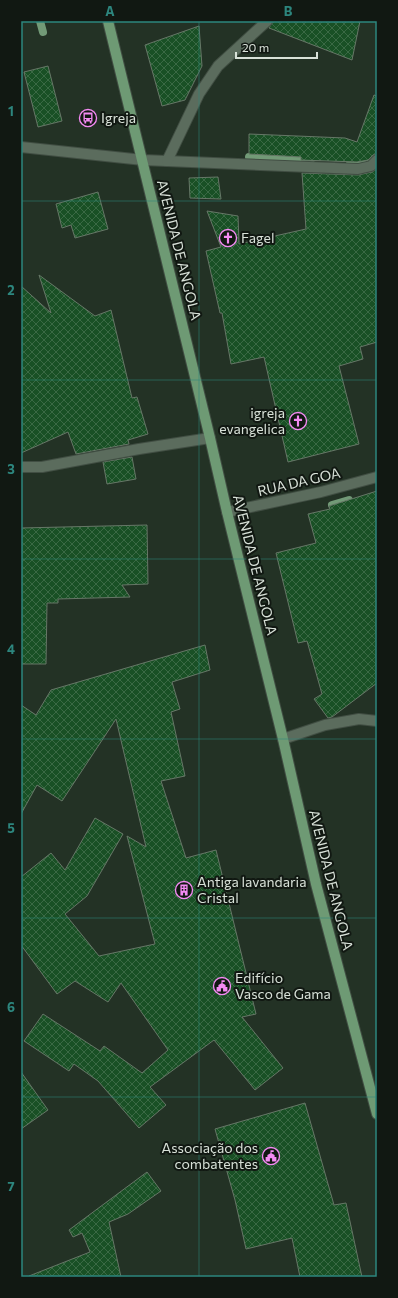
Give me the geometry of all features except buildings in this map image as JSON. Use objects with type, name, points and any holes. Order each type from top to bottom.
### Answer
[{"type":"main road","name":"AVENIDA DE ANGOLA","points":[[108,21],[283,739],[316,884],[377,1114]]},
{"type":"street","points":[[167,161],[199,94],[218,66],[267,21]]},
{"type":"street","points":[[22,145],[142,160],[358,169],[371,166],[377,160]]},
{"type":"street","points":[[21,467],[42,467],[139,449],[210,438]]},
{"type":"street","name":"RUA DA GOA","points":[[227,512],[321,492],[377,477]]},
{"type":"street","points":[[283,739],[324,725],[359,719],[377,721]]},
{"type":"waterway","points":[[40,21],[43,32]]},
{"type":"waterway","points":[[249,157],[311,159]]},
{"type":"waterway","points":[[350,161],[372,162],[375,159]]},
{"type":"waterway","points":[[332,505],[349,500]]},
{"type":"place","name":"Igreja","points":[[88,118]]},
{"type":"place","name":"Fagel","points":[[228,238]]},
{"type":"place","name":"igreja evangelica","points":[[298,421]]},
{"type":"place","name":"Antiga lavandaria Cristal","points":[[184,890]]},
{"type":"place","name":"Edifício Vasco de Gama","points":[[222,986]]},
{"type":"place","name":"Associação dos combatentes","points":[[271,1156]]}]
